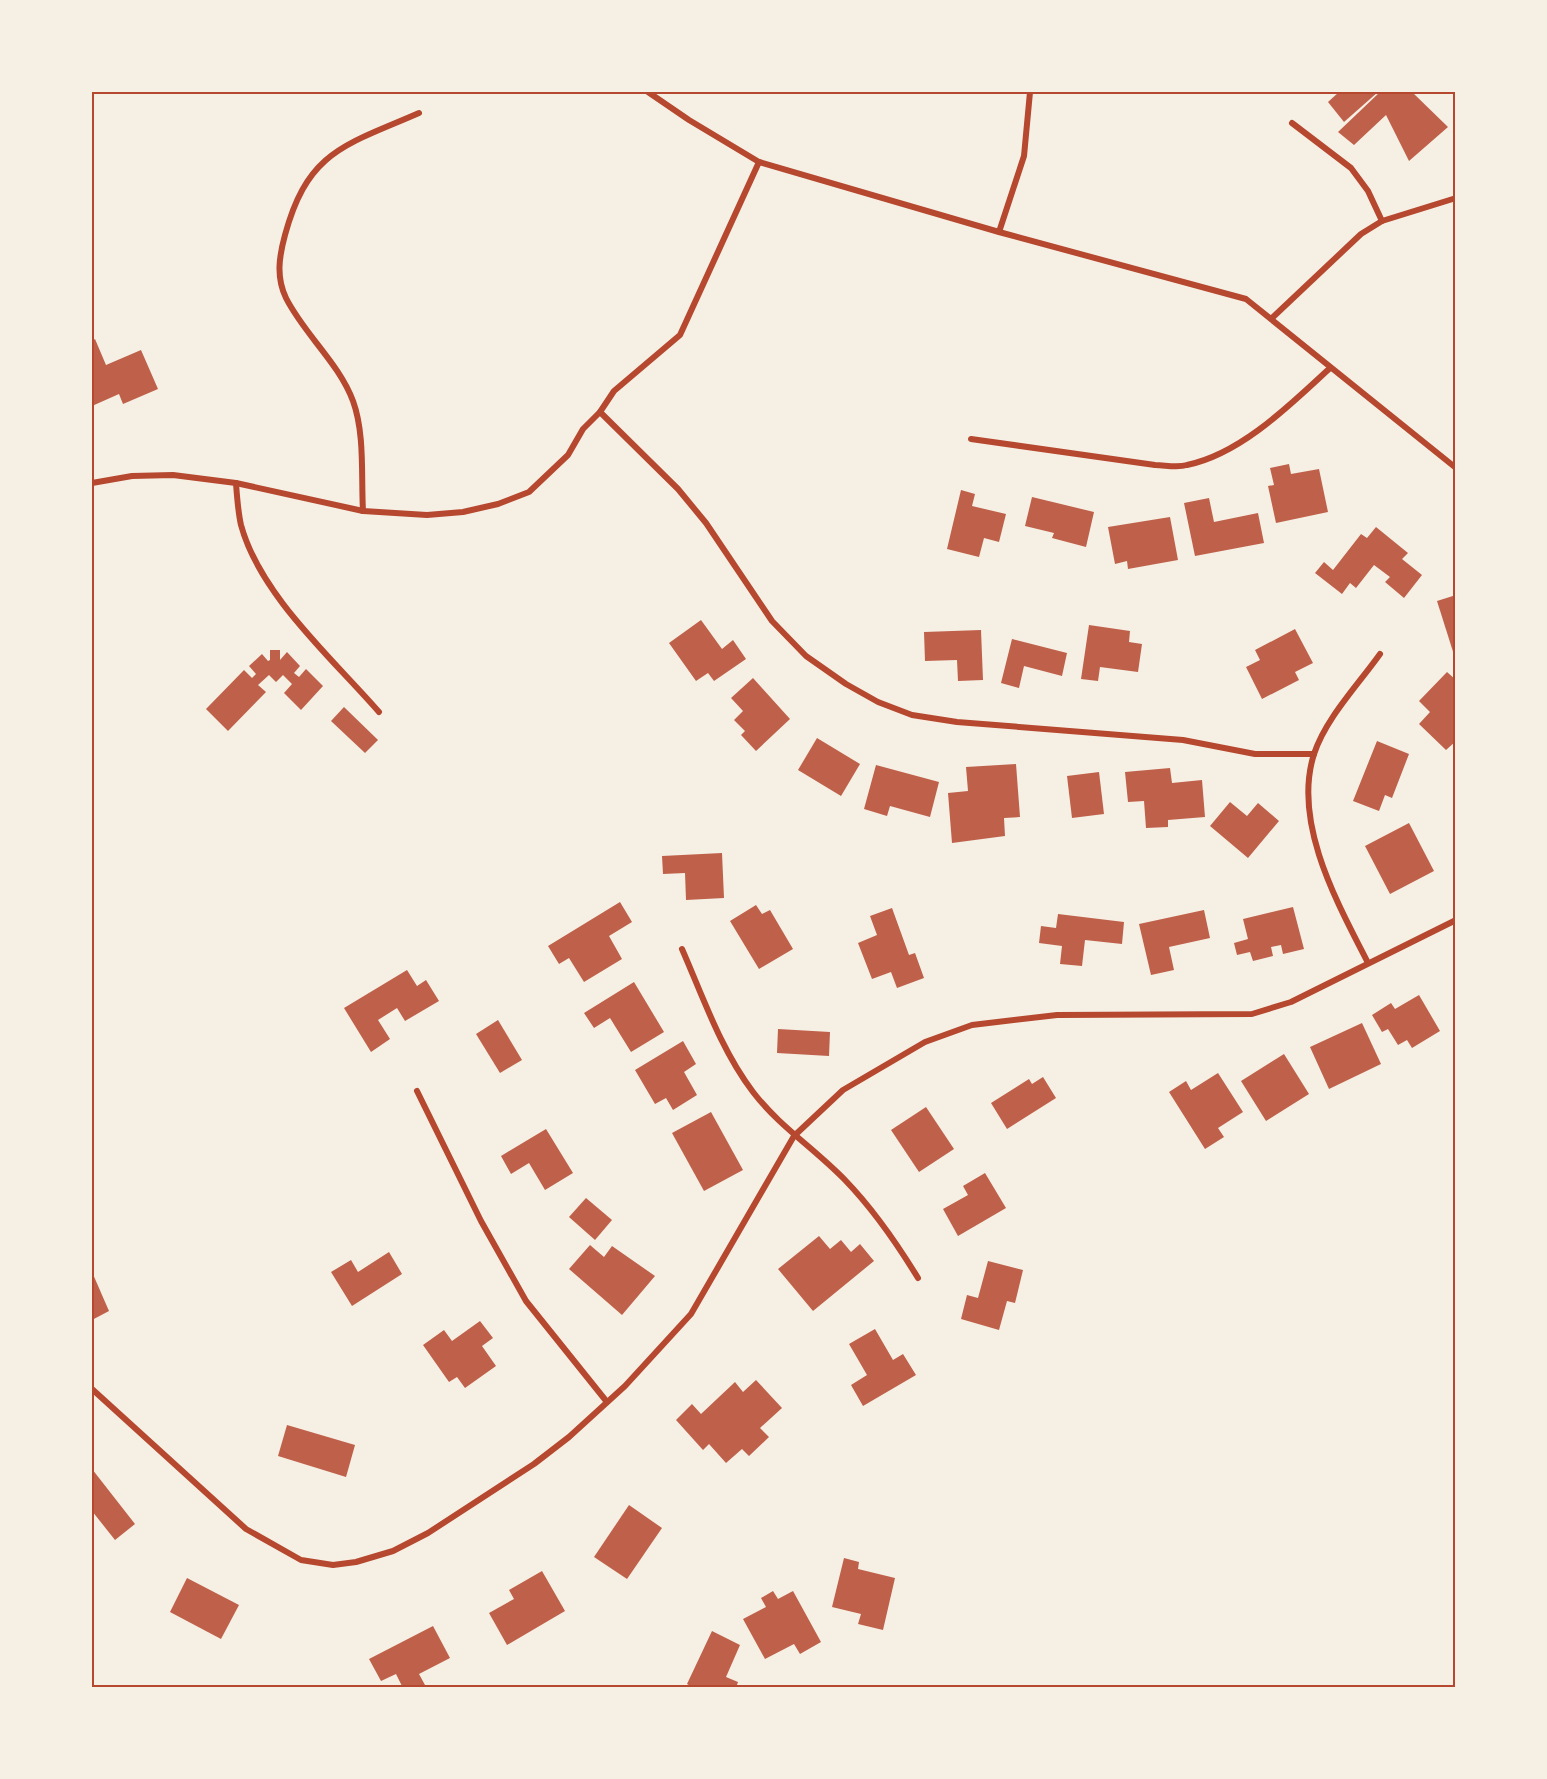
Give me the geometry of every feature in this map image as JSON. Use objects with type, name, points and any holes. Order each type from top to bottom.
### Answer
[{"type":"street","points":[[648,92],[689,120],[759,162],[999,232],[1246,299],[1455,468]]},
{"type":"street","points":[[999,232],[1024,156],[1029,92]]},
{"type":"street","points":[[363,511],[358,423],[353,401],[343,382],[286,298],[279,264],[289,222],[312,172],[342,147],[419,112]]},
{"type":"street","points":[[1292,123],[1351,168],[1368,190],[1382,221]]},
{"type":"street","points":[[92,483],[132,476],[173,475],[236,483],[363,511],[427,515],[463,512],[498,504],[529,492],[561,463],[583,429],[600,412],[615,391],[680,334],[759,162]]},
{"type":"street","points":[[1272,318],[1361,234],[1382,221],[1455,198]]},
{"type":"street","points":[[971,439],[1155,465],[1184,466],[1209,459],[1277,416],[1330,368]]},
{"type":"street","points":[[600,412],[678,489],[706,523],[772,621],[806,656],[846,684],[878,702],[912,715],[957,722],[1183,740],[1255,753],[1314,754]]},
{"type":"street","points":[[236,483],[241,524],[259,566],[286,607],[379,712]]},
{"type":"street","points":[[1368,963],[1330,888],[1314,834],[1309,791],[1314,754],[1334,718],[1380,654]]},
{"type":"street","points":[[92,1389],[246,1529],[301,1560],[333,1565],[393,1551],[428,1533],[534,1464],[569,1437],[656,1355],[692,1314],[794,1136],[843,1090],[875,1070],[925,1042],[964,1028],[1057,1015],[1252,1014],[1291,1002],[1455,921]]},
{"type":"street","points":[[682,949],[731,1057],[752,1091],[794,1136],[844,1179],[886,1226],[918,1278]]},
{"type":"street","points":[[417,1091],[481,1221],[526,1301],[607,1402]]},
{"type":"building","points":[[1339,92],[1378,92],[1344,122],[1328,102]]},
{"type":"building","points":[[1380,92],[1412,92],[1448,127],[1409,161],[1386,115],[1354,145],[1338,132]]},
{"type":"building","points":[[95,339],[106,365],[141,350],[158,389],[123,404],[119,394],[92,406],[92,341]]},
{"type":"building","points":[[1289,464],[1291,474],[1319,469],[1328,512],[1276,523],[1268,486],[1274,485],[1270,468]]},
{"type":"building","points":[[961,490],[975,494],[972,506],[1006,514],[999,542],[984,538],[979,557],[947,549]]},
{"type":"building","points":[[1032,497],[1094,512],[1086,547],[1052,538],[1054,533],[1025,526]]},
{"type":"building","points":[[1209,498],[1214,522],[1258,513],[1264,543],[1195,556],[1184,503]]},
{"type":"building","points":[[1170,517],[1178,560],[1128,569],[1127,561],[1115,564],[1108,527]]},
{"type":"building","points":[[1376,527],[1408,553],[1402,559],[1422,575],[1404,598],[1385,582],[1390,577],[1374,565],[1356,588],[1350,583],[1342,594],[1315,573],[1324,562],[1333,570],[1361,534],[1367,538]]},
{"type":"building","points":[[1456,595],[1456,658],[1455,658],[1437,601]]},
{"type":"building","points":[[701,620],[722,649],[733,640],[746,659],[714,681],[708,673],[696,681],[669,643]]},
{"type":"building","points":[[1089,625],[1130,631],[1129,642],[1142,644],[1138,672],[1100,667],[1098,681],[1081,679]]},
{"type":"building","points":[[1295,629],[1313,663],[1295,672],[1299,680],[1262,699],[1246,667],[1260,660],[1255,650]]},
{"type":"building","points":[[981,630],[983,680],[958,681],[957,660],[925,661],[924,632]]},
{"type":"building","points":[[1012,639],[1067,653],[1062,676],[1024,666],[1019,688],[1001,683]]},
{"type":"building","points":[[270,650],[280,650],[280,660],[287,652],[300,666],[294,673],[299,677],[306,669],[323,686],[301,710],[284,693],[292,684],[283,675],[276,682],[269,675],[258,685],[266,692],[228,731],[206,709],[244,670],[252,678],[256,674],[249,666],[262,654],[268,661],[270,660]]},
{"type":"building","points":[[1447,672],[1456,680],[1456,741],[1446,750],[1419,724],[1430,712],[1419,701]]},
{"type":"building","points":[[753,678],[790,719],[756,751],[741,735],[745,731],[734,720],[743,711],[731,698]]},
{"type":"building","points":[[344,707],[378,740],[365,753],[331,721]]},
{"type":"building","points":[[817,738],[860,764],[841,796],[798,770]]},
{"type":"building","points":[[1377,741],[1409,754],[1392,798],[1385,795],[1379,811],[1353,801]]},
{"type":"building","points":[[1016,764],[1020,817],[1004,818],[1005,836],[952,843],[948,793],[968,791],[966,767]]},
{"type":"building","points":[[876,765],[939,782],[930,817],[890,806],[887,816],[864,809]]},
{"type":"building","points":[[1170,768],[1172,783],[1202,780],[1205,817],[1168,820],[1168,827],[1146,828],[1144,801],[1128,802],[1125,772]]},
{"type":"building","points":[[1099,772],[1104,814],[1072,818],[1067,776]]},
{"type":"building","points":[[1230,802],[1247,816],[1258,803],[1279,821],[1248,858],[1210,826]]},
{"type":"building","points":[[1409,823],[1434,871],[1390,894],[1365,846]]},
{"type":"building","points":[[722,853],[724,898],[686,900],[685,873],[663,874],[662,856]]},
{"type":"building","points":[[620,902],[632,922],[609,936],[622,959],[584,982],[569,958],[559,964],[548,946]]},
{"type":"building","points":[[756,905],[762,914],[770,910],[793,949],[759,969],[730,921]]},
{"type":"building","points":[[1293,907],[1304,949],[1283,954],[1281,945],[1271,947],[1273,956],[1253,961],[1250,952],[1237,955],[1234,943],[1248,939],[1243,919]]},
{"type":"building","points":[[892,908],[909,955],[915,953],[924,978],[897,988],[891,972],[872,979],[858,943],[877,935],[870,916]]},
{"type":"building","points":[[1204,910],[1210,938],[1169,947],[1174,970],[1151,975],[1139,924]]},
{"type":"building","points":[[1058,914],[1124,922],[1122,944],[1085,940],[1082,966],[1060,964],[1062,946],[1039,943],[1041,926],[1056,928]]},
{"type":"building","points":[[407,970],[417,986],[426,980],[439,1001],[405,1021],[397,1008],[378,1020],[390,1039],[371,1052],[344,1008]]},
{"type":"building","points":[[634,982],[664,1032],[631,1052],[610,1018],[594,1028],[584,1013]]},
{"type":"building","points":[[1419,995],[1440,1031],[1412,1048],[1407,1040],[1398,1045],[1388,1029],[1382,1032],[1372,1015],[1391,1003],[1395,1009]]},
{"type":"building","points":[[498,1020],[522,1060],[500,1073],[476,1034]]},
{"type":"building","points":[[1362,1023],[1381,1064],[1329,1089],[1310,1047]]},
{"type":"building","points":[[778,1029],[830,1032],[829,1056],[777,1053]]},
{"type":"building","points":[[683,1041],[696,1064],[684,1072],[697,1095],[673,1110],[666,1098],[655,1104],[635,1070]]},
{"type":"building","points":[[1284,1054],[1309,1094],[1266,1121],[1241,1081]]},
{"type":"building","points":[[1218,1073],[1243,1112],[1218,1128],[1224,1137],[1205,1149],[1169,1092],[1186,1081],[1191,1090]]},
{"type":"building","points":[[1043,1077],[1056,1098],[1007,1129],[991,1103],[1029,1079],[1032,1084]]},
{"type":"building","points":[[926,1107],[954,1149],[919,1172],[891,1130]]},
{"type":"building","points":[[711,1112],[743,1170],[704,1191],[672,1133]]},
{"type":"building","points":[[546,1129],[573,1173],[545,1190],[529,1163],[511,1174],[501,1156]]},
{"type":"building","points":[[985,1173],[1006,1208],[958,1236],[943,1209],[968,1195],[963,1186]]},
{"type":"building","points":[[586,1198],[612,1220],[595,1240],[569,1217]]},
{"type":"building","points":[[819,1236],[830,1249],[841,1240],[851,1252],[860,1244],[874,1261],[813,1311],[778,1269]]},
{"type":"building","points":[[590,1245],[604,1257],[612,1246],[655,1276],[622,1315],[569,1269]]},
{"type":"building","points":[[389,1252],[402,1274],[352,1306],[331,1272],[351,1260],[358,1272]]},
{"type":"building","points":[[988,1261],[1023,1270],[1015,1303],[1007,1301],[999,1330],[961,1319],[967,1295],[978,1298]]},
{"type":"building","points":[[92,1272],[109,1311],[92,1320]]},
{"type":"building","points":[[480,1321],[493,1338],[482,1346],[496,1366],[465,1388],[457,1377],[449,1382],[423,1345],[444,1330],[452,1341]]},
{"type":"building","points":[[875,1329],[893,1360],[903,1354],[916,1375],[863,1406],[851,1385],[867,1375],[849,1344]]},
{"type":"building","points":[[756,1380],[782,1408],[760,1428],[769,1437],[749,1456],[742,1449],[726,1463],[709,1444],[703,1450],[676,1420],[692,1404],[701,1414],[735,1382],[743,1392]]},
{"type":"building","points":[[287,1425],[355,1445],[346,1477],[278,1456]]},
{"type":"building","points":[[92,1469],[135,1524],[115,1540],[92,1511]]},
{"type":"building","points":[[629,1505],[662,1528],[627,1579],[594,1557]]},
{"type":"building","points":[[844,1558],[859,1562],[858,1569],[895,1578],[883,1630],[858,1624],[861,1614],[832,1607]]},
{"type":"building","points":[[542,1571],[565,1611],[507,1645],[489,1613],[514,1599],[509,1590]]},
{"type":"building","points":[[187,1578],[239,1605],[221,1639],[170,1612]]},
{"type":"building","points":[[773,1591],[778,1599],[793,1591],[821,1642],[800,1654],[794,1644],[765,1659],[743,1619],[766,1607],[761,1598]]},
{"type":"building","points":[[433,1626],[450,1658],[419,1674],[425,1685],[403,1688],[396,1674],[381,1681],[369,1659]]},
{"type":"building","points":[[712,1631],[740,1645],[726,1677],[738,1682],[736,1688],[694,1688],[687,1684]]}]
